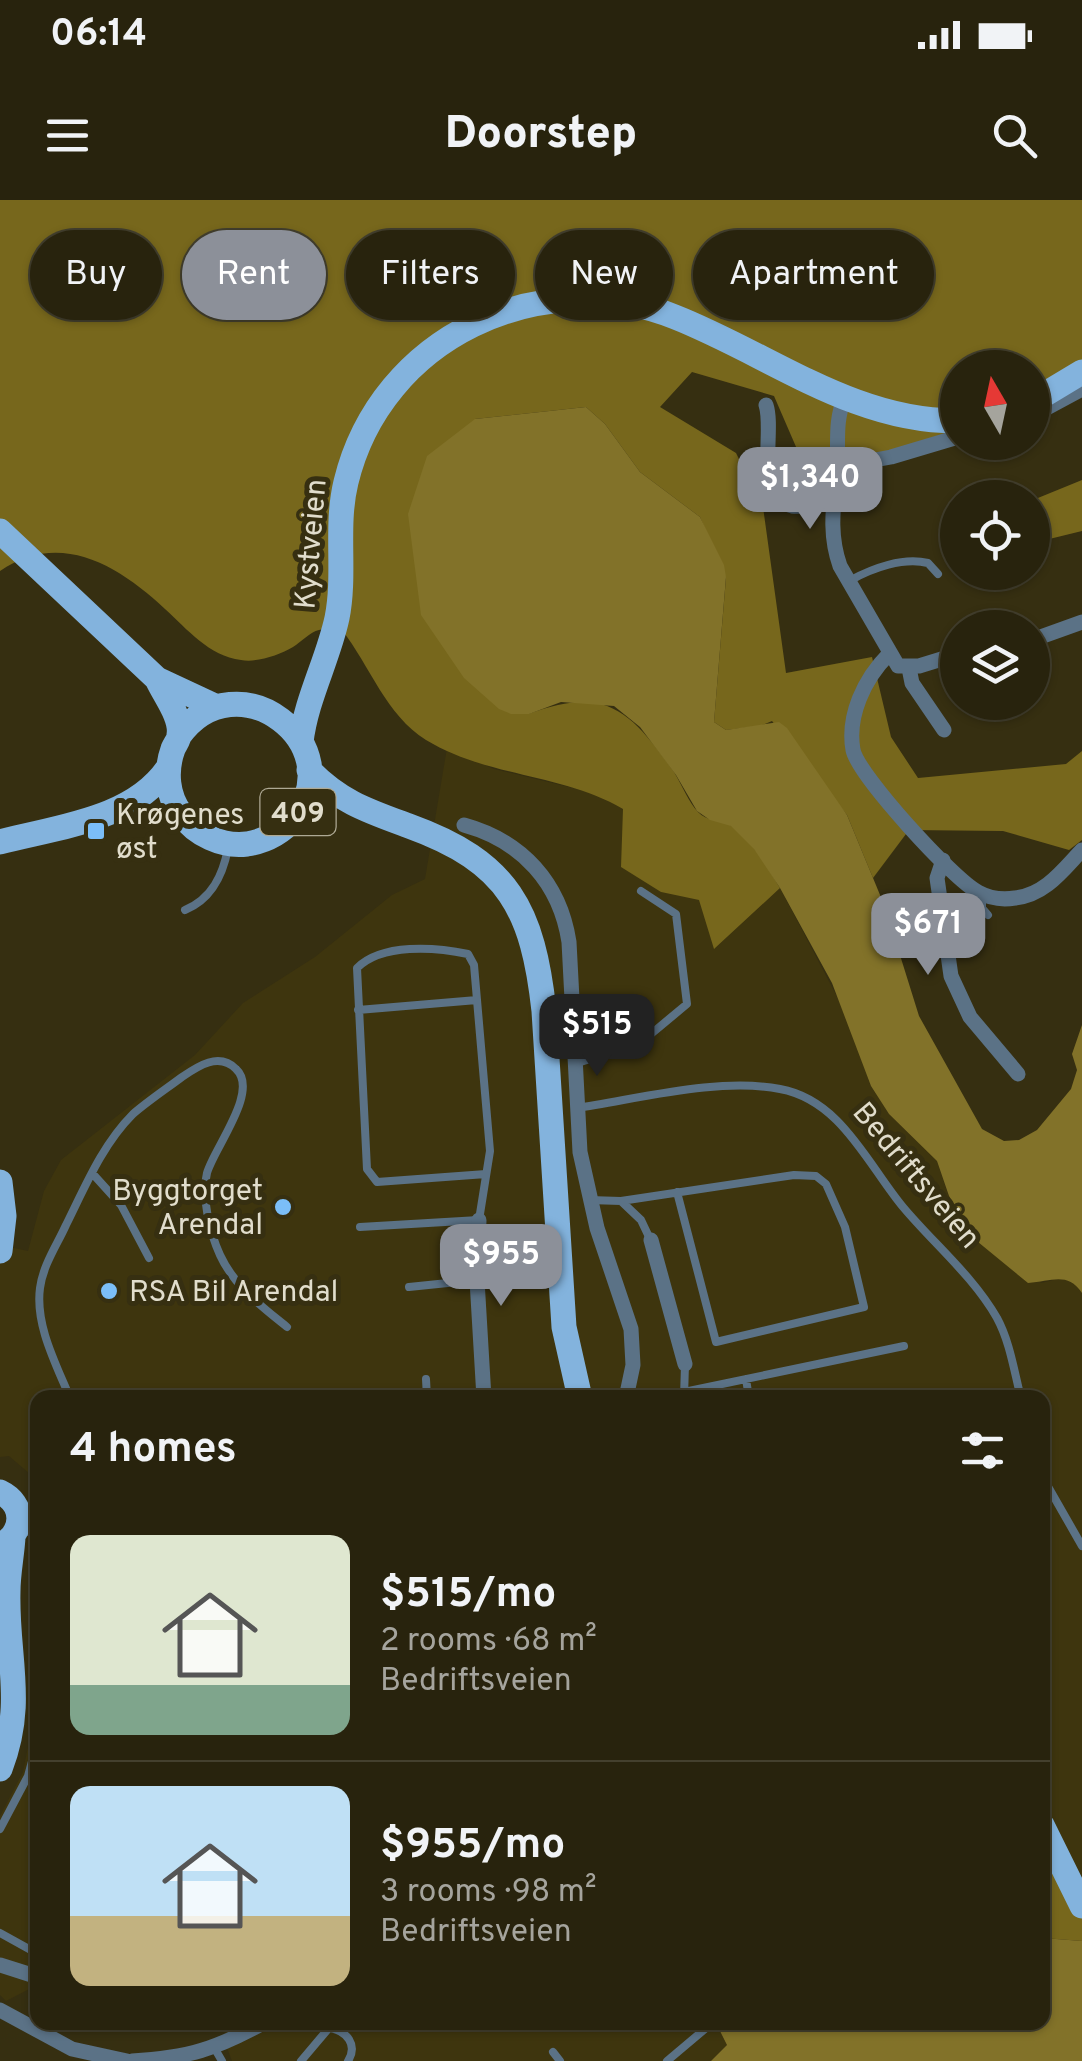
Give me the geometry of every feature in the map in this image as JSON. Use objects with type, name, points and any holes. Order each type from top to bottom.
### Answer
[{"type":"main road","name":"Kystveien","points":[[301,742],[340,604],[342,500],[361,439],[393,388],[417,362],[472,323],[504,310],[552,299],[618,301],[697,326],[876,410],[940,421]]},
{"type":"main road","points":[[1050,391],[1082,372]]},
{"type":"main road","points":[[0,532],[157,680],[218,707]]},
{"type":"main road","name":"Kystveien","points":[[269,710],[290,702],[319,671]]},
{"type":"main road","points":[[157,680],[180,736]]},
{"type":"main road","points":[[114,811],[156,785],[168,768],[180,736],[196,718],[218,707],[248,704],[269,710]]},
{"type":"main road","name":"409","points":[[182,815],[202,834],[228,844],[262,840],[282,830],[297,813],[305,797],[309,770],[301,742],[288,724],[269,710]]},
{"type":"main road","points":[[168,768],[170,793],[182,815]]},
{"type":"main road","name":"409","points":[[309,770],[356,807],[445,840],[478,861],[508,890],[528,926],[540,972],[544,1011],[564,1327],[578,1390]]},
{"type":"main road","name":"409","points":[[297,813],[356,807]]},
{"type":"main road","points":[[0,842],[114,811],[161,810],[182,815]]},
{"type":"main road","points":[[0,1182],[4,1216],[0,1251]]},
{"type":"main road","points":[[0,1769],[10,1738],[16,1696],[8,1591],[13,1515]]},
{"type":"main road","points":[[0,1599],[10,1630]]},
{"type":"main road","points":[[1050,1841],[1082,1906]]},
{"type":"street","points":[[1050,406],[1082,389]]},
{"type":"street","points":[[845,397],[836,432],[834,548],[888,654],[898,666],[908,668],[940,659]]},
{"type":"street","points":[[766,405],[770,426],[767,472],[775,495],[794,506],[832,501]]},
{"type":"street","points":[[838,467],[940,442]]},
{"type":"street","points":[[1050,634],[1082,622]]},
{"type":"street","points":[[888,654],[852,714],[854,756],[874,787],[959,877],[982,894],[1018,898],[1044,888],[1082,850]]},
{"type":"street","points":[[908,668],[912,683],[944,730]]},
{"type":"street","points":[[464,825],[516,848],[540,871],[557,899],[569,942],[576,1108],[589,1200],[631,1328],[633,1365],[628,1390]]},
{"type":"street","points":[[943,860],[937,878],[951,976],[970,1017],[1018,1074]]},
{"type":"street","points":[[480,1220],[476,1280],[483,1390]]},
{"type":"street","points":[[651,1240],[684,1364]]},
{"type":"street","points":[[0,1966],[30,1975]]},
{"type":"street","points":[[1,2010],[30,2026]]},
{"type":"street","points":[[37,2030],[72,2049],[130,2061],[218,2055],[254,2030]]},
{"type":"lane","points":[[850,580],[911,561],[928,563],[938,574]]},
{"type":"lane","points":[[185,910],[199,903],[216,886],[228,844]]},
{"type":"lane","points":[[574,1064],[639,1044],[687,1004],[676,914],[641,891]]},
{"type":"lane","points":[[982,894],[982,908],[988,916]]},
{"type":"lane","points":[[360,1226],[480,1220],[490,1151],[474,964],[468,954],[442,948],[366,959],[357,968],[366,1170],[377,1182],[486,1174]]},
{"type":"lane","points":[[358,1010],[477,1000]]},
{"type":"lane","points":[[67,1390],[43,1328],[39,1300],[48,1261],[113,1138],[134,1114],[199,1064],[222,1061],[234,1066],[244,1086],[208,1174],[205,1196],[218,1253],[242,1290],[287,1327]]},
{"type":"lane","name":"Bedriftsveien","points":[[576,1108],[747,1086],[781,1089],[816,1103],[855,1140],[902,1205],[986,1301],[1004,1333],[1019,1390]]},
{"type":"lane","points":[[92,1172],[121,1206],[149,1258]]},
{"type":"lane","points":[[589,1200],[621,1200],[794,1175],[816,1176],[826,1184],[845,1226],[864,1306],[716,1342],[677,1192]]},
{"type":"lane","points":[[621,1200],[640,1220],[651,1240]]},
{"type":"lane","points":[[409,1287],[476,1280]]},
{"type":"lane","points":[[702,1390],[904,1346]]},
{"type":"lane","points":[[684,1364],[684,1390]]},
{"type":"lane","points":[[426,1378],[427,1390]]},
{"type":"lane","points":[[746,1378],[748,1390]]},
{"type":"lane","points":[[1050,1490],[1082,1546]]},
{"type":"lane","points":[[0,1830],[30,1769]]},
{"type":"lane","points":[[0,1933],[30,1950]]},
{"type":"lane","points":[[301,2061],[328,2030]]},
{"type":"lane","points":[[341,2030],[354,2053],[348,2061]]},
{"type":"lane","points":[[667,2061],[704,2030]]},
{"type":"lane","points":[[553,2052],[560,2061]]},
{"type":"shaded area","points":[[0,200],[1082,200],[1082,389],[1050,407],[1050,350],[940,350],[940,441],[844,461],[803,463],[774,396],[692,372],[660,407],[736,453],[763,507],[786,673],[872,657],[891,737],[918,778],[1066,764],[1082,751],[1082,840],[1069,850],[1003,831],[909,830],[873,878],[847,815],[772,721],[726,730],[714,722],[726,578],[700,517],[640,472],[605,424],[586,407],[475,419],[528,714],[578,702],[614,709],[644,733],[698,812],[734,827],[749,842],[780,888],[714,949],[699,900],[661,892],[621,867],[623,809],[575,789],[474,761],[426,740],[389,704],[342,630],[319,630],[275,655],[241,660],[209,647],[128,579],[87,558],[44,553],[0,571]]},
{"type":"shaded area","points":[[586,407],[605,424],[640,472],[700,517],[726,577],[714,722],[726,730],[779,722],[847,815],[885,907],[919,1016],[982,1129],[1004,1141],[1019,1140],[1037,1130],[1071,1089],[1077,1070],[1072,1054],[1082,1025],[1082,1293],[1064,1280],[1028,1283],[978,1242],[949,1196],[937,1161],[889,1114],[871,1086],[832,983],[780,888],[754,849],[731,826],[697,811],[640,727],[614,706],[561,702],[529,714],[499,709],[464,678],[421,615],[408,514],[427,456],[475,419]]},
{"type":"shaded area","points":[[1082,480],[1082,531],[1050,539],[1050,493]]},
{"type":"shaded area","points":[[447,748],[494,769],[598,794],[623,809],[661,892],[700,900],[715,948],[780,888],[843,1008],[871,1086],[889,1114],[937,1161],[949,1197],[1041,1283],[1066,1277],[1082,1293],[1082,1909],[1050,1850],[1050,1390],[30,1390],[30,1474],[9,1456],[0,1457],[0,1245],[28,1251],[44,1191],[61,1160],[195,1055],[243,1003],[315,957],[392,895],[425,879]]},
{"type":"shaded area","points":[[30,1736],[30,1989],[6,2001],[0,1995],[0,1816],[23,1772]]},
{"type":"shaded area","points":[[1050,1851],[1082,1909],[1082,1941],[1050,1939]]},
{"type":"shaded area","points":[[1050,1939],[1082,1941],[1082,2061],[711,2061],[727,2045],[720,2030],[1050,2030]]},
{"type":"shaded area","points":[[229,2030],[720,2030],[727,2045],[711,2061],[232,2061],[222,2035]]},
{"type":"place","name":"Krøgenes øst","points":[[96,831]]},
{"type":"place","name":"Byggtorget Arendal","points":[[283,1207]]},
{"type":"place","name":"RSA Bil Arendal","points":[[109,1291]]}]
